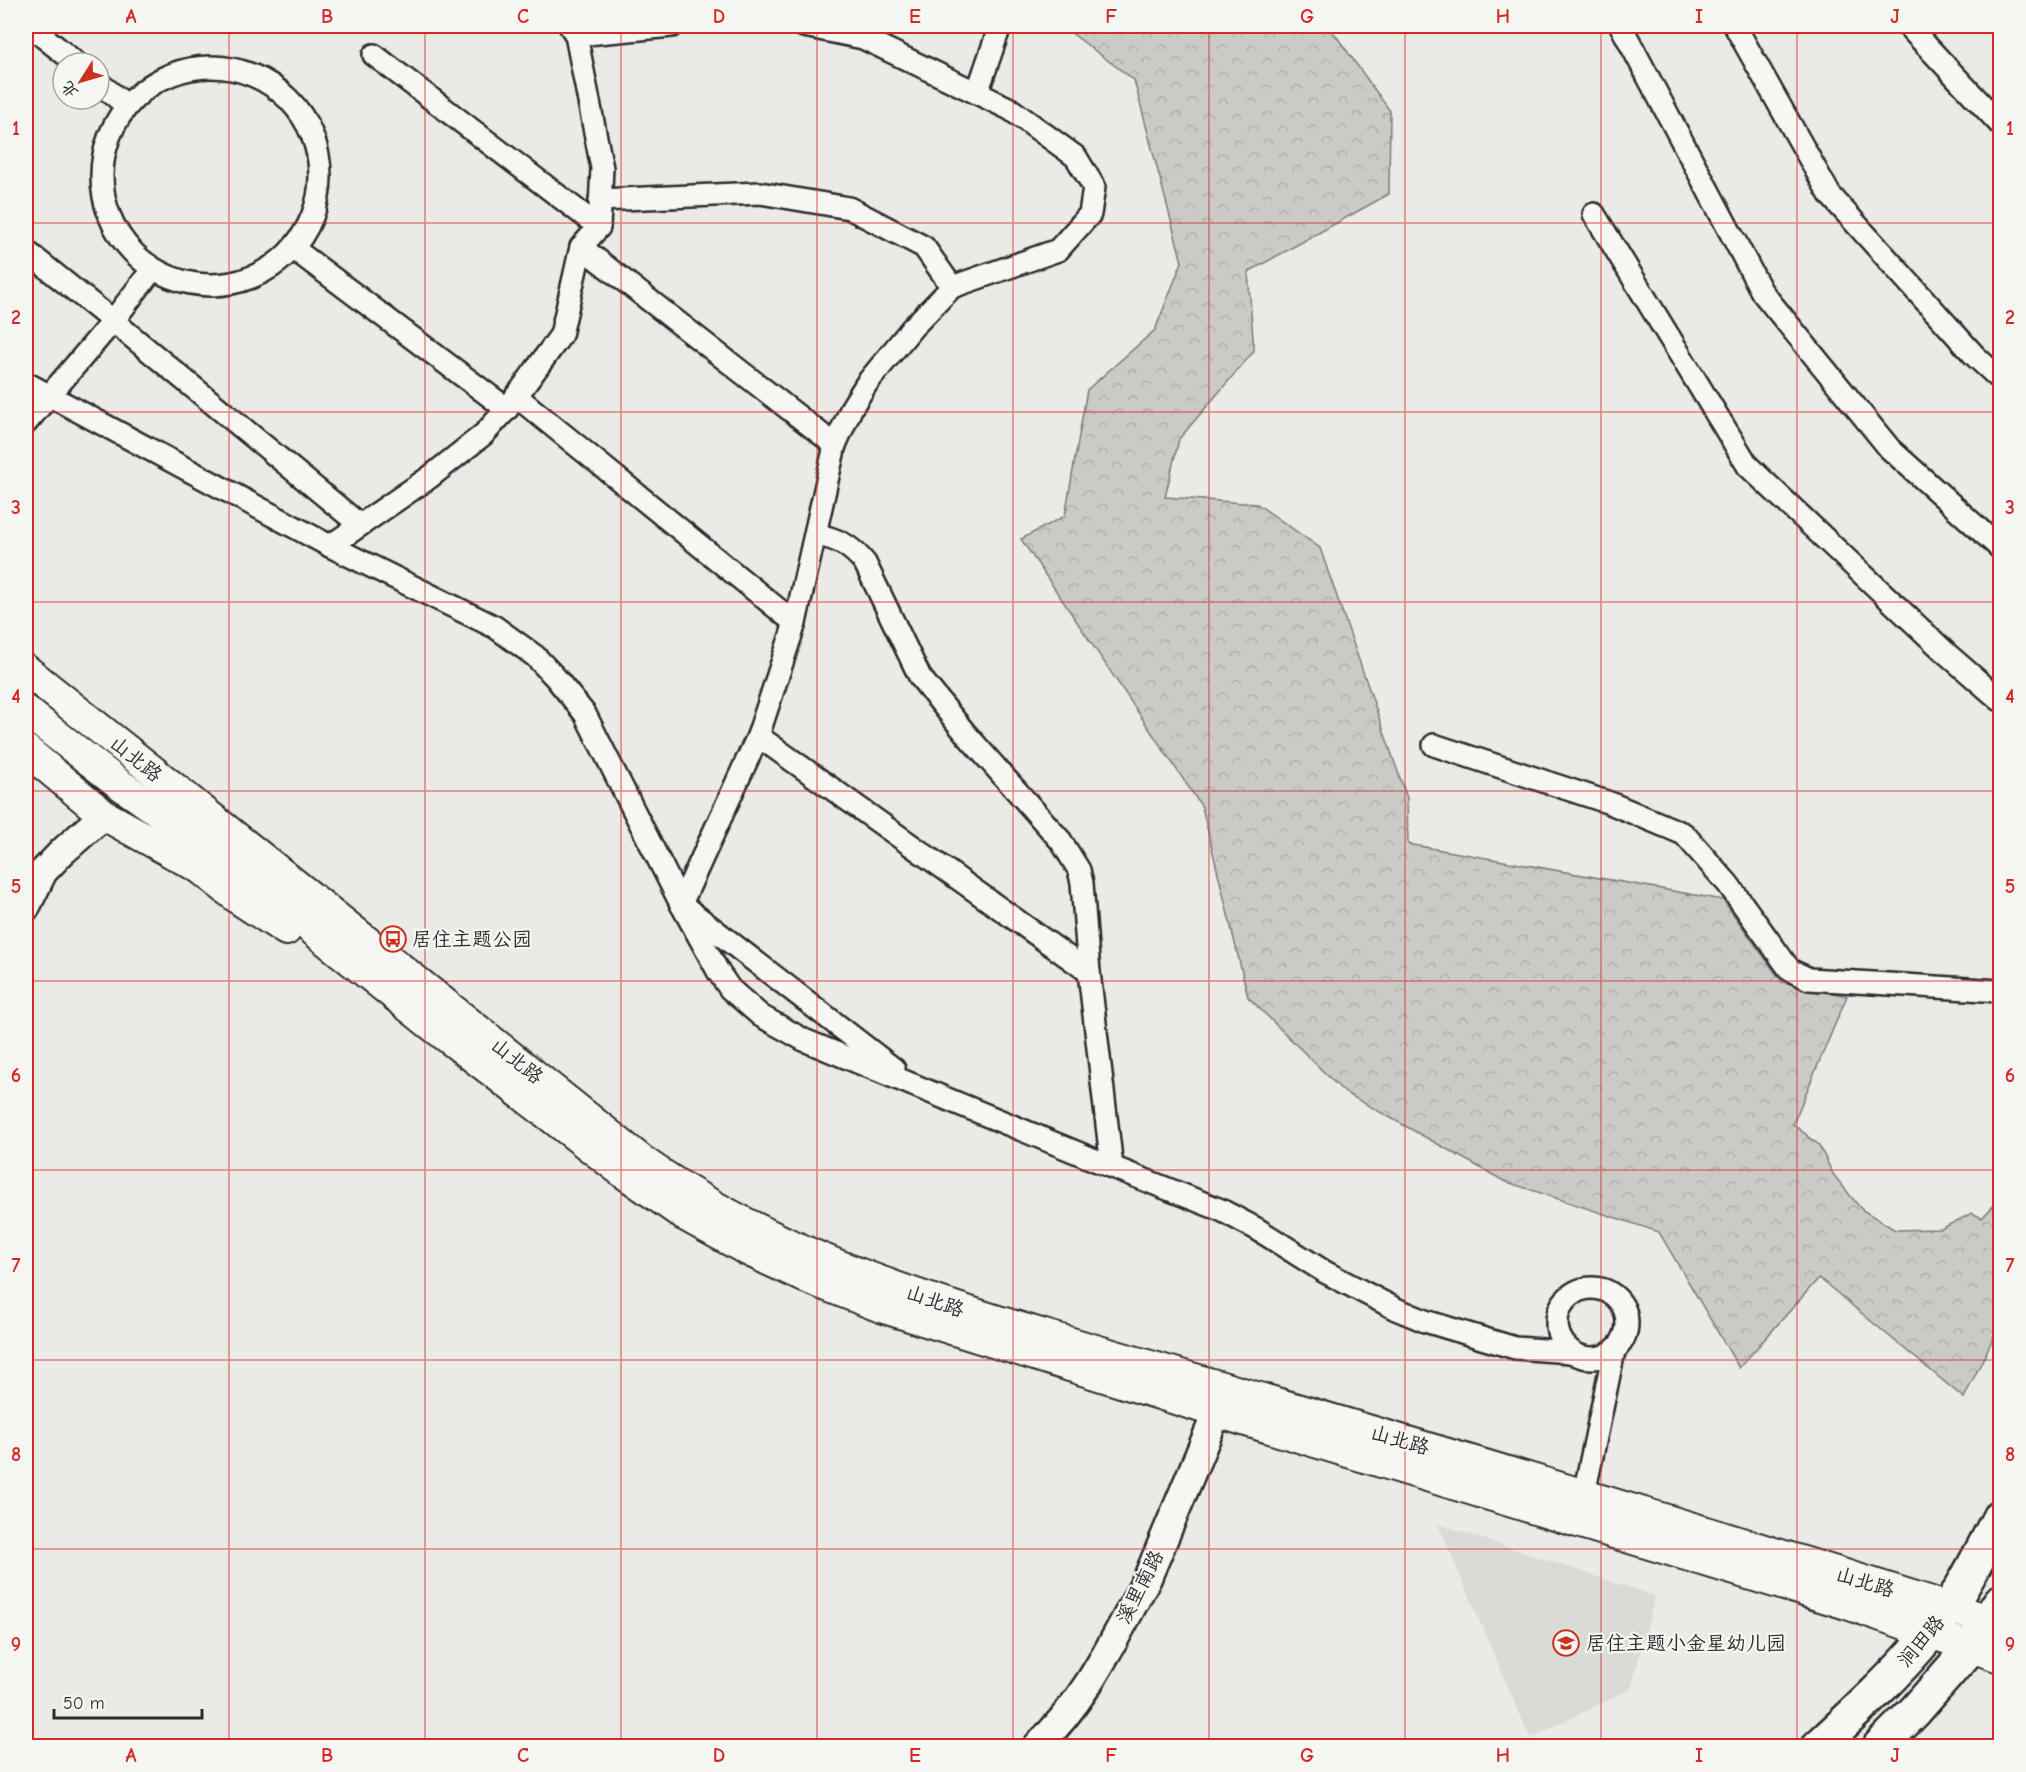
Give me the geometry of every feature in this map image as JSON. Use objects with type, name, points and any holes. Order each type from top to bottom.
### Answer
[{"type":"main road","name":"山北路","points":[[26,670],[641,1160],[726,1214],[818,1258],[951,1306],[1584,1494],[1939,1621],[1986,1652]]},
{"type":"main road","name":"山北路","points":[[26,711],[118,783],[211,848],[429,1023],[643,1187],[684,1215],[747,1250],[807,1278],[881,1307],[1850,1605],[1939,1621],[1997,1616]]},
{"type":"main road","points":[[26,750],[104,815],[201,869],[240,900],[429,1023]]},
{"type":"main road","name":"涧田路","points":[[1819,1746],[1876,1692],[1939,1621],[2001,1516]]},
{"type":"main road","points":[[1880,1746],[1915,1711],[1986,1652],[1997,1616]]},
{"type":"street","points":[[30,26],[61,51]]},
{"type":"street","points":[[330,546],[447,465],[484,434],[512,403],[561,335],[581,246],[599,227],[602,168],[573,30],[672,26]]},
{"type":"street","points":[[681,904],[758,736],[795,623],[835,445],[852,407],[867,382],[912,328],[952,287],[1058,250],[1090,214],[1094,187],[1076,157],[1010,109],[863,38],[804,26]]},
{"type":"street","points":[[977,93],[1000,26]]},
{"type":"street","points":[[1621,26],[1762,292],[1890,449],[2001,548]]},
{"type":"street","points":[[1735,26],[1830,195],[1975,356],[2001,380]]},
{"type":"street","points":[[1908,26],[2001,124]]},
{"type":"street","points":[[374,55],[599,227]]},
{"type":"street","points":[[220,66],[255,75],[285,93],[307,121],[320,154],[321,190],[311,224],[294,249],[267,271],[238,283],[208,286],[178,281],[152,270],[124,242],[106,210],[101,173],[108,137],[126,105],[153,82],[185,68],[220,66]]},
{"type":"street","points":[[111,92],[126,105]]},
{"type":"street","points":[[600,200],[760,193],[849,208],[924,247],[952,287]]},
{"type":"street","points":[[1594,214],[1748,466],[1946,653],[2001,700]]},
{"type":"street","points":[[581,246],[835,445]]},
{"type":"street","points":[[294,249],[512,403],[795,623]]},
{"type":"street","points":[[26,251],[360,525]]},
{"type":"street","points":[[26,423],[113,321],[152,270]]},
{"type":"street","points":[[26,383],[330,546],[495,627],[514,639],[548,670],[591,723],[707,953],[730,989],[761,1016],[804,1040],[1221,1210],[1257,1229],[1325,1272],[1425,1322],[1515,1348],[1571,1352]]},
{"type":"street","points":[[816,534],[840,541],[855,550],[865,563],[920,677],[959,726],[1005,776],[1072,856],[1079,870],[1112,1167]]},
{"type":"street","points":[[758,736],[1089,972]]},
{"type":"street","points":[[1434,745],[1610,803],[1684,834],[1728,884],[1790,970],[1809,979],[2001,991]]},
{"type":"street","points":[[26,907],[43,872],[104,815]]},
{"type":"street","points":[[681,904],[917,1087]]},
{"type":"street","points":[[1597,1288],[1617,1299],[1624,1309],[1627,1320],[1622,1342],[1614,1351],[1604,1357],[1581,1358],[1563,1344],[1556,1322],[1565,1300],[1574,1293],[1597,1288]]},
{"type":"street","points":[[1584,1494],[1614,1351]]},
{"type":"street","name":"溪里南路","points":[[1036,1746],[1081,1697],[1139,1593],[1217,1412]]},
{"type":"shaded area","name":"居住主题小金星幼儿园","points":[[1438,1524],[1655,1596],[1631,1689],[1530,1738]]},
{"type":"green space","points":[[1062,26],[1329,26],[1390,111],[1389,194],[1248,272],[1254,351],[1179,439],[1165,497],[1257,504],[1320,548],[1407,798],[1408,844],[1723,900],[1782,982],[1847,996],[1793,1124],[1819,1145],[1833,1174],[1861,1209],[1895,1230],[1941,1229],[1972,1213],[1982,1218],[1996,1203],[2000,1205],[2000,1324],[1964,1398],[1819,1278],[1739,1368],[1659,1232],[1504,1181],[1344,1092],[1248,997],[1202,807],[1021,539],[1065,516],[1087,390],[1155,330],[1182,262],[1134,80]]},
{"type":"place","name":"居住主题公园","points":[[393,939]]},
{"type":"place","name":"居住主题小金星幼儿园","points":[[1566,1643]]}]
